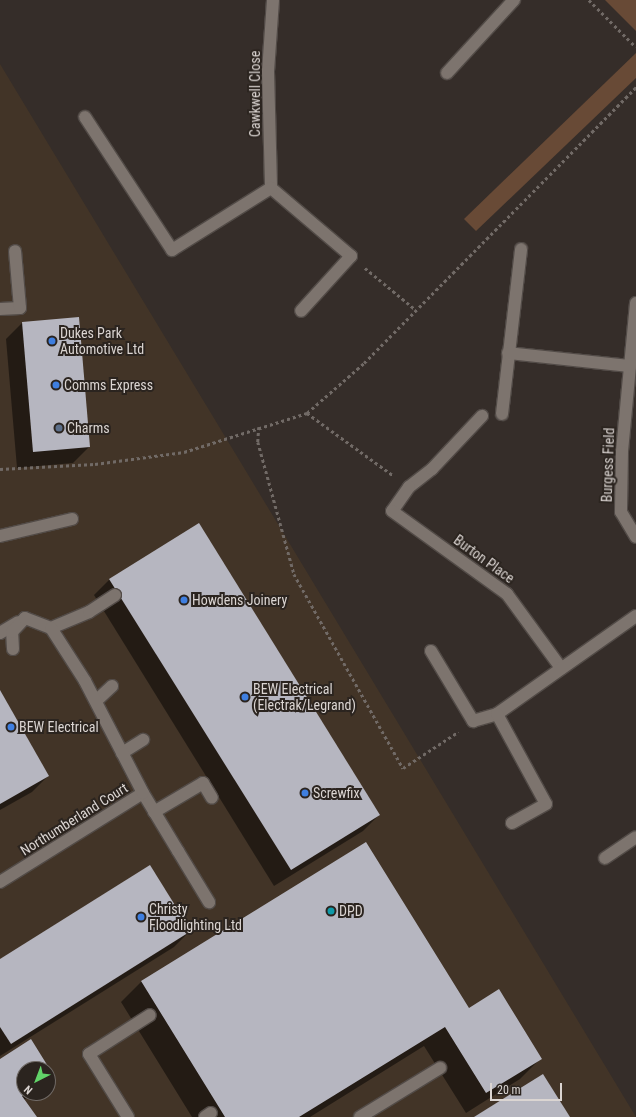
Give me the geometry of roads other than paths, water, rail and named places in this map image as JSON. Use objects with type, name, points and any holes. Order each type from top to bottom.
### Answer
[{"type":"street","name":"Cawkwell Close","points":[[271,188],[268,71],[273,0]]},
{"type":"street","points":[[447,73],[514,0]]},
{"type":"street","points":[[85,118],[172,250],[271,188],[351,256],[301,311]]},
{"type":"street","points":[[502,414],[521,249]]},
{"type":"street","points":[[0,309],[20,308],[15,251]]},
{"type":"street","name":"Burgess Field","points":[[636,303],[630,366],[632,390],[621,512],[636,537]]},
{"type":"street","points":[[508,353],[630,366]]},
{"type":"street","name":"Burton Place","points":[[482,416],[432,469],[409,487],[392,511],[508,594],[561,668]]},
{"type":"street","points":[[0,536],[72,519]]},
{"type":"street","points":[[25,618],[51,628],[89,612],[116,595]]},
{"type":"street","points":[[431,651],[474,721],[497,714],[636,616]]},
{"type":"street","points":[[0,633],[25,618]]},
{"type":"street","points":[[13,649],[12,632],[25,618]]},
{"type":"street","name":"Northumberland Court","points":[[51,628],[85,681],[143,793],[209,902]]},
{"type":"street","points":[[96,701],[112,686]]},
{"type":"street","points":[[497,714],[546,804],[512,823]]},
{"type":"street","points":[[122,753],[143,740]]},
{"type":"street","points":[[154,812],[203,782],[212,798]]},
{"type":"street","name":"Northumberland Court","points":[[0,882],[143,793]]},
{"type":"street","points":[[605,858],[636,837]]},
{"type":"street","points":[[128,1117],[89,1054],[150,1015]]},
{"type":"street","points":[[360,1117],[440,1068]]},
{"type":"place","name":"Dukes Park Automotive Ltd","points":[[52,341]]},
{"type":"place","name":"Comms Express","points":[[56,385]]},
{"type":"place","name":"Charms","points":[[59,428]]},
{"type":"place","name":"Howdens Joinery","points":[[184,600]]},
{"type":"place","name":"BEW Electrical (Electrak/Legrand)","points":[[245,697]]},
{"type":"place","name":"BEW Electrical","points":[[11,727]]},
{"type":"place","name":"Screwfix","points":[[305,793]]},
{"type":"place","name":"DPD","points":[[331,911]]},
{"type":"place","name":"Christy Floodlighting Ltd","points":[[141,917]]}]
